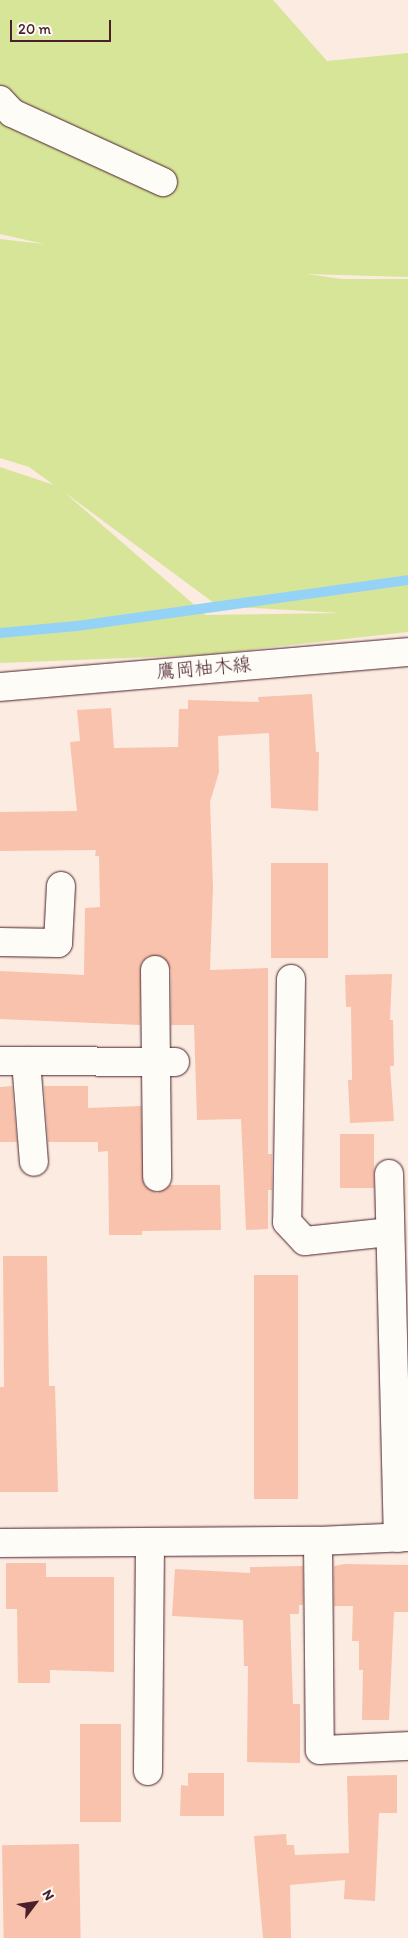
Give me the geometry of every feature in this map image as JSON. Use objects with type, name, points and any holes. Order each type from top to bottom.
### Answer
[{"type":"street","points":[[0,100],[12,113],[163,182]]},
{"type":"street","name":"鷹岡柚木線","points":[[0,687],[408,652]]},
{"type":"street","points":[[0,942],[58,943],[61,886]]},
{"type":"street","points":[[155,970],[164,1062],[158,1177]]},
{"type":"street","points":[[292,979],[287,1222],[304,1241],[389,1232]]},
{"type":"street","points":[[34,1162],[13,1061],[164,1062]]},
{"type":"street","points":[[0,1543],[318,1542],[403,1538],[389,1232],[389,1174]]},
{"type":"street","points":[[148,1771],[150,1542]]},
{"type":"street","points":[[318,1542],[320,1750],[408,1746]]},
{"type":"green space","points":[[0,0],[273,0],[327,61],[408,53],[408,277],[306,274],[342,279],[408,279],[408,632],[204,655],[0,663],[0,467],[54,485],[29,467],[0,458],[0,239],[44,244],[0,234]],"holes":[[[64,492],[218,606],[341,613],[206,615]]]},
{"type":"building","points":[[312,694],[316,752],[319,752],[318,811],[271,808],[269,733],[218,736],[219,772],[210,802],[213,887],[210,970],[268,968],[268,1154],[272,1154],[272,1190],[268,1190],[268,1229],[246,1230],[241,1119],[197,1120],[194,1025],[171,1025],[171,970],[163,957],[148,956],[141,963],[140,1025],[0,1019],[0,971],[84,975],[85,908],[100,907],[99,856],[95,856],[96,850],[0,851],[0,812],[77,811],[70,742],[80,741],[77,710],[111,708],[114,748],[178,747],[179,709],[188,709],[188,700],[259,702],[258,697]]},
{"type":"building","points":[[271,863],[328,863],[328,958],[271,958]]},
{"type":"building","points":[[392,974],[390,1020],[393,1020],[394,1066],[390,1066],[394,1121],[350,1123],[348,1080],[352,1080],[351,1007],[346,1007],[345,975]]},
{"type":"building","points":[[12,1086],[17,1142],[0,1142],[0,1087]]},
{"type":"building","points":[[44,1086],[88,1086],[88,1108],[141,1106],[144,1185],[157,1193],[170,1185],[220,1185],[221,1230],[142,1231],[142,1235],[109,1235],[108,1151],[98,1152],[98,1142],[48,1142]]},
{"type":"building","points":[[340,1134],[374,1134],[374,1188],[340,1188]]},
{"type":"building","points":[[3,1256],[47,1256],[49,1386],[55,1386],[58,1492],[0,1492],[0,1387],[4,1387]]},
{"type":"building","points":[[254,1275],[298,1275],[298,1499],[254,1499]]},
{"type":"building","points":[[6,1563],[46,1563],[46,1577],[114,1577],[114,1672],[50,1670],[50,1683],[18,1683],[17,1609],[6,1609]]},
{"type":"building","points":[[345,1564],[408,1565],[408,1612],[394,1612],[389,1720],[362,1720],[363,1670],[359,1670],[359,1641],[352,1641],[353,1606],[334,1606],[334,1566]]},
{"type":"building","points":[[303,1566],[303,1605],[299,1605],[299,1614],[290,1614],[293,1704],[300,1704],[300,1763],[247,1762],[248,1666],[244,1666],[243,1620],[172,1616],[175,1569],[250,1573],[250,1567]]},
{"type":"building","points":[[80,1724],[121,1724],[121,1822],[80,1822]]},
{"type":"building","points":[[188,1773],[224,1773],[224,1816],[180,1816],[181,1785],[188,1786]]},
{"type":"building","points":[[397,1775],[397,1813],[379,1813],[375,1901],[344,1899],[345,1880],[290,1885],[291,1938],[263,1938],[254,1836],[286,1834],[287,1845],[294,1845],[295,1855],[349,1853],[347,1776]]},
{"type":"building","points":[[79,1844],[81,1938],[4,1938],[2,1845]]},
{"type":"waterway","points":[[0,633],[77,626],[408,580]]}]
